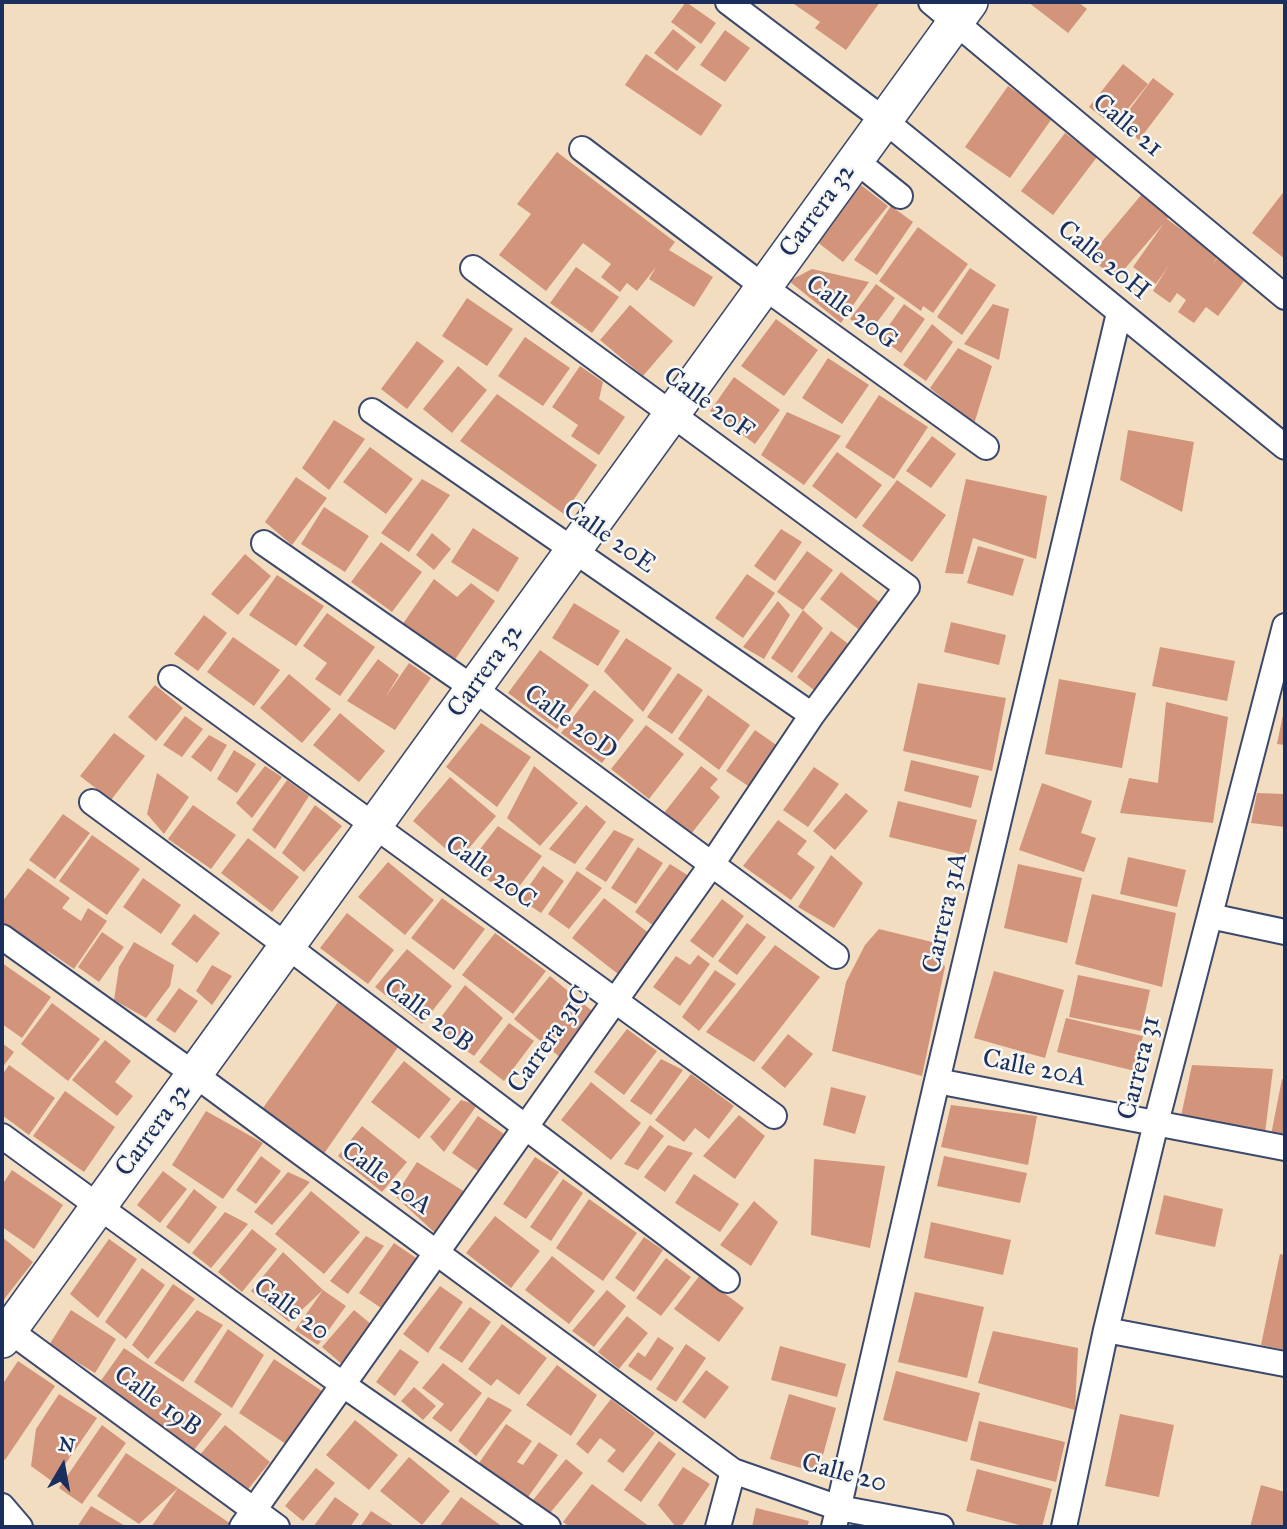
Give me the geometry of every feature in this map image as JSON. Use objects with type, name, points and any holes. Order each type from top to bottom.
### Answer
[{"type":"street","name":"Calle 20H","points":[[728,2],[884,120],[1285,447]]},
{"type":"street","name":"Carrera 32","points":[[4,1332],[99,1206],[884,120],[952,8]]},
{"type":"street","name":"Calle 21","points":[[952,8],[1285,297]]},
{"type":"street","name":"Calle 20G","points":[[582,149],[764,287],[986,447]]},
{"type":"street","points":[[855,160],[900,196]]},
{"type":"street","name":"Calle 20F","points":[[473,268],[907,587]]},
{"type":"street","name":"Carrera 31A","points":[[836,1518],[1119,313]]},
{"type":"street","name":"Calle 20E","points":[[372,411],[812,715]]},
{"type":"street","name":"Calle 20D","points":[[264,543],[473,688],[836,956]]},
{"type":"street","name":"Carrera 31C","points":[[248,1519],[712,864],[812,715],[907,587]]},
{"type":"street","name":"Carrera 31","points":[[1064,1527],[1106,1329],[1156,1123],[1285,626]]},
{"type":"street","name":"Calle 20C","points":[[171,678],[774,1116]]},
{"type":"street","name":"Calle 20B","points":[[92,802],[287,946],[727,1280]]},
{"type":"street","points":[[1210,916],[1285,932]]},
{"type":"street","name":"Calle 20A","points":[[2,937],[194,1074],[733,1471]]},
{"type":"street","name":"Calle 20A","points":[[937,1081],[1285,1148]]},
{"type":"street","name":"Calle 20","points":[[2,1136],[342,1384],[548,1527]]},
{"type":"street","points":[[1106,1329],[1285,1364]]},
{"type":"street","name":"Calle 19B","points":[[4,1332],[248,1519],[277,1527]]},
{"type":"street","points":[[718,1527],[733,1471]]},
{"type":"street","name":"Calle 20","points":[[733,1471],[836,1518],[941,1527]]},
{"type":"street","points":[[2,1506],[20,1527]]},
{"type":"building","points":[[686,2],[716,23],[701,44],[671,22]]},
{"type":"building","points":[[791,2],[880,2],[846,50],[815,28],[820,22]]},
{"type":"building","points":[[1028,2],[1078,2],[1087,9],[1068,33]]},
{"type":"building","points":[[673,29],[696,47],[677,71],[654,53]]},
{"type":"building","points":[[725,30],[750,48],[725,82],[700,65]]},
{"type":"building","points":[[646,54],[722,105],[701,136],[625,85]]},
{"type":"building","points":[[1123,64],[1148,84],[1114,126],[1089,107]]},
{"type":"building","points":[[1153,78],[1174,94],[1139,140],[1118,125]]},
{"type":"building","points":[[1008,86],[1053,117],[1010,178],[965,147]]},
{"type":"building","points":[[1065,133],[1097,157],[1053,215],[1021,191]]},
{"type":"building","points":[[557,152],[675,242],[669,250],[713,277],[694,307],[649,279],[656,267],[637,291],[627,283],[620,292],[601,277],[611,264],[583,243],[546,291],[499,255],[531,214],[517,204]]},
{"type":"building","points":[[861,185],[888,206],[843,262],[816,241]]},
{"type":"building","points":[[1285,190],[1285,259],[1252,233]]},
{"type":"building","points":[[1142,194],[1169,216],[1167,219],[1218,256],[1212,265],[1219,256],[1247,277],[1218,316],[1206,307],[1194,323],[1178,312],[1186,300],[1177,293],[1170,303],[1153,291],[1169,265],[1156,284],[1133,267],[1164,223],[1116,279],[1089,257]]},
{"type":"building","points":[[891,206],[913,222],[877,275],[854,260]]},
{"type":"building","points":[[918,227],[968,264],[933,313],[923,306],[921,311],[879,281]]},
{"type":"building","points":[[576,267],[619,297],[592,333],[550,303]]},
{"type":"building","points":[[970,268],[996,285],[962,335],[937,317]]},
{"type":"building","points":[[812,269],[869,282],[841,323],[789,281]]},
{"type":"building","points":[[876,284],[895,298],[869,333],[850,319]]},
{"type":"building","points":[[467,298],[513,329],[487,366],[442,336]]},
{"type":"building","points":[[904,304],[925,319],[901,353],[880,338]]},
{"type":"building","points":[[993,304],[1009,309],[999,360],[964,344]]},
{"type":"building","points":[[630,305],[673,341],[643,376],[600,340]]},
{"type":"building","points":[[776,319],[818,350],[784,396],[741,366]]},
{"type":"building","points":[[932,324],[953,342],[926,381],[903,365]]},
{"type":"building","points":[[525,337],[570,368],[543,406],[498,376]]},
{"type":"building","points":[[417,341],[444,361],[407,409],[381,389]]},
{"type":"building","points":[[958,348],[992,366],[974,424],[930,388]]},
{"type":"building","points":[[828,358],[869,385],[842,424],[802,398]]},
{"type":"building","points":[[458,366],[487,390],[452,433],[423,409]]},
{"type":"building","points":[[580,366],[603,382],[599,399],[625,417],[599,455],[571,436],[578,425],[552,407]]},
{"type":"building","points":[[734,377],[780,410],[755,444],[710,411]]},
{"type":"building","points":[[497,394],[597,465],[564,514],[460,441]]},
{"type":"building","points":[[879,395],[928,427],[894,479],[845,447]]},
{"type":"building","points":[[787,412],[841,436],[804,485],[761,455]]},
{"type":"building","points":[[334,420],[365,439],[329,490],[302,468]]},
{"type":"building","points":[[1128,430],[1194,442],[1182,512],[1120,480]]},
{"type":"building","points":[[932,436],[956,454],[931,488],[906,471]]},
{"type":"building","points":[[370,447],[413,479],[386,514],[343,482]]},
{"type":"building","points":[[837,452],[882,485],[856,519],[812,486]]},
{"type":"building","points":[[296,477],[327,498],[292,545],[265,522]]},
{"type":"building","points":[[422,479],[450,495],[409,552],[381,533]]},
{"type":"building","points":[[966,479],[1047,496],[1036,559],[973,538],[963,574],[945,573]]},
{"type":"building","points":[[897,480],[946,515],[912,562],[862,526]]},
{"type":"building","points":[[324,507],[369,536],[345,572],[301,544]]},
{"type":"building","points":[[473,528],[519,558],[498,592],[451,562]]},
{"type":"building","points":[[781,529],[802,542],[775,581],[754,566]]},
{"type":"building","points":[[432,533],[451,549],[434,570],[416,555]]},
{"type":"building","points":[[381,542],[422,572],[392,612],[351,582]]},
{"type":"building","points":[[978,546],[1024,559],[1013,596],[967,583]]},
{"type":"building","points":[[807,551],[833,570],[803,610],[777,592]]},
{"type":"building","points":[[245,554],[271,576],[238,615],[211,594]]},
{"type":"building","points":[[841,572],[884,606],[863,633],[820,599]]},
{"type":"building","points":[[747,574],[775,593],[743,638],[715,618]]},
{"type":"building","points":[[277,575],[324,606],[296,646],[249,615]]},
{"type":"building","points":[[434,579],[457,597],[471,583],[495,601],[454,661],[402,625]]},
{"type":"building","points":[[778,601],[790,615],[764,659],[743,647]]},
{"type":"building","points":[[574,603],[620,631],[598,666],[552,638]]},
{"type":"building","points":[[803,610],[823,628],[792,673],[771,658]]},
{"type":"building","points":[[327,613],[375,647],[340,696],[315,679],[327,663],[303,646]]},
{"type":"building","points":[[204,615],[227,633],[198,671],[174,654]]},
{"type":"building","points":[[951,622],[1006,635],[999,665],[944,652]]},
{"type":"building","points":[[831,631],[858,651],[823,697],[797,677]]},
{"type":"building","points":[[233,637],[280,670],[254,706],[207,672]]},
{"type":"building","points":[[626,638],[672,668],[643,712],[604,671]]},
{"type":"building","points":[[1160,647],[1235,661],[1227,701],[1152,686]]},
{"type":"building","points":[[540,650],[589,685],[557,729],[508,693]]},
{"type":"building","points":[[378,659],[399,675],[385,698],[409,663],[431,678],[395,730],[347,701]]},
{"type":"building","points":[[678,673],[703,690],[672,734],[647,717]]},
{"type":"building","points":[[289,674],[331,709],[302,743],[260,708]]},
{"type":"building","points":[[1059,679],[1136,693],[1122,768],[1045,754]]},
{"type":"building","points":[[918,683],[1006,698],[992,771],[903,751]]},
{"type":"building","points":[[155,685],[183,708],[156,741],[128,717]]},
{"type":"building","points":[[594,690],[634,720],[602,763],[561,733]]},
{"type":"building","points":[[708,695],[750,725],[719,770],[678,739]]},
{"type":"building","points":[[1166,702],[1228,717],[1213,823],[1120,813],[1129,778],[1158,783]]},
{"type":"building","points":[[1285,710],[1285,745],[1277,744]]},
{"type":"building","points":[[340,713],[385,751],[359,782],[313,745]]},
{"type":"building","points":[[185,716],[203,729],[182,757],[163,745]]},
{"type":"building","points":[[481,723],[531,757],[497,807],[446,767]]},
{"type":"building","points":[[646,725],[684,754],[649,799],[611,769]]},
{"type":"building","points":[[755,730],[782,749],[754,790],[726,771]]},
{"type":"building","points":[[114,733],[145,756],[111,800],[80,776]]},
{"type":"building","points":[[209,735],[227,745],[211,772],[191,757]]},
{"type":"building","points":[[234,750],[256,764],[237,793],[217,779]]},
{"type":"building","points":[[911,760],[979,776],[971,808],[904,791]]},
{"type":"building","points":[[265,766],[282,777],[252,818],[236,803]]},
{"type":"building","points":[[534,766],[578,803],[540,846],[507,818]]},
{"type":"building","points":[[701,766],[718,779],[710,788],[720,797],[691,834],[664,813]]},
{"type":"building","points":[[814,767],[839,784],[808,827],[783,810]]},
{"type":"building","points":[[157,773],[189,797],[164,834],[147,814]]},
{"type":"building","points":[[450,777],[496,816],[459,860],[413,821]]},
{"type":"building","points":[[287,780],[309,796],[275,849],[252,830]]},
{"type":"building","points":[[1042,783],[1092,801],[1081,833],[1096,838],[1084,872],[1019,850]]},
{"type":"building","points":[[846,793],[868,811],[835,850],[813,831]]},
{"type":"building","points":[[1257,793],[1285,794],[1285,827],[1251,823]]},
{"type":"building","points":[[898,801],[977,820],[968,856],[889,837]]},
{"type":"building","points":[[193,805],[236,835],[211,869],[168,839]]},
{"type":"building","points":[[315,805],[342,826],[304,872],[282,853]]},
{"type":"building","points":[[586,805],[606,822],[575,864],[549,849]]},
{"type":"building","points":[[63,814],[90,833],[55,879],[29,860]]},
{"type":"building","points":[[778,820],[807,841],[797,854],[815,867],[791,900],[743,866]]},
{"type":"building","points":[[498,826],[542,856],[512,896],[467,866]]},
{"type":"building","points":[[614,830],[634,839],[606,882],[585,869]]},
{"type":"building","points":[[92,835],[140,869],[107,915],[59,881]]},
{"type":"building","points":[[248,838],[299,877],[272,912],[221,873]]},
{"type":"building","points":[[638,847],[663,863],[636,904],[611,888]]},
{"type":"building","points":[[831,855],[863,883],[834,928],[798,907]]},
{"type":"building","points":[[1128,857],[1186,870],[1177,907],[1120,894]]},
{"type":"building","points":[[388,862],[434,900],[405,935],[358,897]]},
{"type":"building","points":[[670,864],[692,878],[658,929],[635,912]]},
{"type":"building","points":[[1018,864],[1082,878],[1067,943],[1004,928]]},
{"type":"building","points":[[543,866],[564,881],[541,913],[520,899]]},
{"type":"building","points":[[28,868],[70,898],[62,908],[81,921],[88,908],[107,921],[74,969],[48,951],[41,957],[2,924],[2,902]]},
{"type":"building","points":[[577,871],[602,888],[569,929],[548,914]]},
{"type":"building","points":[[143,878],[181,905],[161,934],[123,907]]},
{"type":"building","points":[[1092,894],[1176,913],[1162,987],[1075,964]]},
{"type":"building","points":[[442,898],[485,929],[454,970],[411,938]]},
{"type":"building","points":[[604,898],[650,934],[618,974],[572,938]]},
{"type":"building","points":[[722,899],[744,916],[713,958],[690,941]]},
{"type":"building","points":[[347,913],[394,950],[368,984],[320,948]]},
{"type":"building","points":[[194,914],[220,933],[197,963],[171,944]]},
{"type":"building","points":[[747,923],[766,937],[737,975],[718,961]]},
{"type":"building","points":[[879,929],[932,942],[945,967],[922,1076],[832,1051],[846,982],[865,945]]},
{"type":"building","points":[[102,932],[124,947],[99,982],[78,967]]},
{"type":"building","points":[[495,933],[546,971],[513,1014],[462,975]]},
{"type":"building","points":[[134,942],[174,965],[170,986],[146,1018],[114,1000],[119,967]]},
{"type":"building","points":[[775,945],[820,977],[754,1062],[706,1032]]},
{"type":"building","points":[[407,949],[452,986],[422,1024],[375,987]]},
{"type":"building","points":[[698,955],[710,964],[680,1006],[653,987],[676,956],[690,965]]},
{"type":"building","points":[[2,963],[51,997],[22,1038],[2,1024]]},
{"type":"building","points":[[212,965],[232,976],[212,1005],[196,991]]},
{"type":"building","points":[[715,970],[736,984],[699,1031],[682,1017]]},
{"type":"building","points":[[994,971],[1064,990],[1045,1058],[974,1038]]},
{"type":"building","points":[[1078,975],[1150,990],[1141,1031],[1069,1017]]},
{"type":"building","points":[[550,976],[597,1015],[561,1058],[514,1019]]},
{"type":"building","points":[[465,985],[503,1018],[474,1056],[433,1028]]},
{"type":"building","points":[[179,988],[198,1001],[175,1033],[156,1020]]},
{"type":"building","points":[[338,1002],[398,1047],[323,1155],[263,1108]]},
{"type":"building","points":[[52,1003],[100,1039],[68,1081],[21,1044]]},
{"type":"building","points":[[1066,1018],[1143,1036],[1135,1071],[1057,1052]]},
{"type":"building","points":[[509,1023],[534,1041],[504,1081],[479,1062]]},
{"type":"building","points":[[627,1029],[657,1051],[624,1095],[594,1072]]},
{"type":"building","points":[[788,1034],[813,1054],[785,1088],[761,1068]]},
{"type":"building","points":[[105,1040],[131,1061],[115,1082],[133,1096],[117,1116],[72,1080]]},
{"type":"building","points":[[2,1043],[14,1052],[2,1068]]},
{"type":"building","points":[[661,1059],[683,1070],[651,1115],[630,1101]]},
{"type":"building","points":[[404,1061],[451,1099],[419,1139],[371,1102]]},
{"type":"building","points":[[9,1065],[55,1098],[29,1135],[2,1115],[2,1075]]},
{"type":"building","points":[[1192,1065],[1273,1069],[1265,1133],[1181,1116]]},
{"type":"building","points":[[691,1074],[734,1106],[709,1139],[695,1128],[684,1142],[655,1120]]},
{"type":"building","points":[[1282,1079],[1285,1080],[1285,1143],[1270,1140]]},
{"type":"building","points":[[591,1082],[641,1123],[611,1160],[561,1120]]},
{"type":"building","points":[[831,1087],[866,1096],[855,1134],[823,1125]]},
{"type":"building","points":[[65,1091],[115,1127],[84,1172],[33,1136]]},
{"type":"building","points":[[461,1100],[477,1105],[444,1152],[430,1137]]},
{"type":"building","points":[[951,1105],[1037,1116],[1028,1165],[941,1147]]},
{"type":"building","points":[[206,1111],[263,1143],[223,1199],[172,1165]]},
{"type":"building","points":[[739,1115],[765,1136],[735,1179],[703,1156]]},
{"type":"building","points":[[478,1116],[504,1134],[478,1171],[452,1153]]},
{"type":"building","points":[[650,1125],[664,1136],[638,1170],[624,1164]]},
{"type":"building","points":[[362,1126],[407,1162],[382,1192],[338,1156]]},
{"type":"building","points":[[668,1145],[693,1153],[665,1192],[644,1177]]},
{"type":"building","points":[[261,1156],[281,1171],[256,1204],[236,1190]]},
{"type":"building","points":[[944,1156],[1027,1173],[1020,1203],[937,1186]]},
{"type":"building","points":[[535,1157],[559,1172],[526,1219],[503,1204]]},
{"type":"building","points":[[814,1159],[885,1166],[870,1248],[811,1235]]},
{"type":"building","points":[[417,1162],[465,1192],[435,1233],[395,1196]]},
{"type":"building","points":[[12,1170],[63,1205],[34,1249],[2,1227],[2,1185]]},
{"type":"building","points":[[163,1171],[187,1189],[160,1223],[137,1205]]},
{"type":"building","points":[[288,1172],[310,1182],[272,1225],[254,1212]]},
{"type":"building","points":[[694,1174],[739,1204],[720,1232],[675,1203]]},
{"type":"building","points":[[563,1179],[583,1193],[551,1241],[530,1227]]},
{"type":"building","points":[[194,1189],[217,1207],[189,1244],[166,1227]]},
{"type":"building","points":[[311,1191],[360,1232],[324,1274],[275,1234]]},
{"type":"building","points":[[1164,1195],[1223,1209],[1215,1247],[1155,1234]]},
{"type":"building","points":[[589,1199],[637,1233],[603,1281],[556,1248]]},
{"type":"building","points":[[754,1201],[778,1222],[751,1266],[720,1245]]},
{"type":"building","points":[[225,1212],[248,1224],[211,1268],[192,1253]]},
{"type":"building","points":[[495,1216],[540,1251],[511,1288],[466,1253]]},
{"type":"building","points":[[931,1222],[1011,1240],[1003,1275],[924,1258]]},
{"type":"building","points":[[252,1229],[277,1249],[242,1292],[218,1272]]},
{"type":"building","points":[[366,1236],[384,1246],[348,1294],[330,1281]]},
{"type":"building","points":[[2,1237],[33,1262],[2,1302]]},
{"type":"building","points":[[644,1237],[663,1250],[634,1292],[615,1278]]},
{"type":"building","points":[[109,1239],[137,1259],[98,1318],[70,1294]]},
{"type":"building","points":[[394,1243],[419,1260],[384,1310],[359,1293]]},
{"type":"building","points":[[283,1252],[323,1290],[289,1322],[251,1291]]},
{"type":"building","points":[[1280,1254],[1285,1255],[1285,1350],[1261,1345]]},
{"type":"building","points":[[552,1256],[595,1291],[569,1324],[525,1290]]},
{"type":"building","points":[[666,1258],[691,1277],[661,1316],[636,1298]]},
{"type":"building","points":[[142,1268],[165,1285],[126,1339],[105,1322]]},
{"type":"building","points":[[700,1275],[744,1308],[719,1342],[674,1309]]},
{"type":"building","points":[[173,1284],[195,1299],[148,1359],[132,1345]]},
{"type":"building","points":[[440,1286],[463,1302],[428,1353],[403,1334]]},
{"type":"building","points":[[323,1290],[346,1306],[318,1345],[295,1330]]},
{"type":"building","points":[[607,1290],[626,1306],[594,1347],[572,1331]]},
{"type":"building","points":[[915,1292],[984,1307],[967,1378],[898,1362]]},
{"type":"building","points":[[470,1307],[491,1322],[462,1363],[439,1348]]},
{"type":"building","points":[[71,1310],[116,1339],[95,1373],[49,1345]]},
{"type":"building","points":[[197,1310],[223,1325],[183,1382],[154,1363]]},
{"type":"building","points":[[354,1310],[377,1329],[344,1366],[322,1347]]},
{"type":"building","points":[[627,1316],[648,1333],[619,1369],[598,1352]]},
{"type":"building","points":[[502,1324],[547,1358],[519,1395],[497,1379],[491,1386],[468,1369]]},
{"type":"building","points":[[228,1329],[264,1355],[232,1408],[194,1382]]},
{"type":"building","points":[[993,1331],[1078,1348],[1075,1410],[978,1383]]},
{"type":"building","points":[[658,1337],[674,1348],[651,1381],[628,1366],[638,1352],[645,1357]]},
{"type":"building","points":[[686,1344],[706,1358],[676,1402],[656,1389]]},
{"type":"building","points":[[780,1346],[846,1364],[837,1397],[771,1380]]},
{"type":"building","points":[[124,1348],[222,1414],[194,1450],[100,1382]]},
{"type":"building","points":[[400,1349],[419,1362],[395,1396],[376,1382]]},
{"type":"building","points":[[274,1359],[325,1393],[289,1446],[239,1413]]},
{"type":"building","points":[[18,1361],[55,1386],[5,1460],[2,1458],[2,1385]]},
{"type":"building","points":[[443,1363],[482,1393],[451,1432],[432,1418],[444,1404],[422,1388]]},
{"type":"building","points":[[557,1365],[597,1395],[571,1436],[526,1405]]},
{"type":"building","points":[[706,1370],[729,1387],[705,1419],[682,1402]]},
{"type":"building","points":[[896,1371],[980,1393],[967,1442],[883,1420]]},
{"type":"building","points":[[414,1387],[436,1406],[423,1420],[401,1401]]},
{"type":"building","points":[[59,1394],[97,1418],[53,1482],[31,1466],[36,1429]]},
{"type":"building","points":[[789,1394],[836,1408],[818,1473],[770,1459]]},
{"type":"building","points":[[488,1397],[512,1410],[476,1456],[458,1441]]},
{"type":"building","points":[[611,1399],[655,1433],[623,1473],[607,1461],[616,1450],[600,1438],[588,1454],[576,1444]]},
{"type":"building","points":[[1120,1414],[1174,1425],[1159,1497],[1105,1486]]},
{"type":"building","points":[[355,1420],[398,1455],[369,1490],[326,1455]]},
{"type":"building","points":[[979,1421],[1065,1442],[1056,1482],[970,1460]]},
{"type":"building","points":[[506,1424],[532,1441],[517,1462],[523,1465],[539,1442],[558,1455],[528,1497],[479,1463]]},
{"type":"building","points":[[102,1425],[126,1443],[82,1504],[59,1488]]},
{"type":"building","points":[[225,1425],[270,1462],[245,1493],[199,1456]]},
{"type":"building","points":[[659,1441],[676,1454],[641,1502],[624,1490]]},
{"type":"building","points":[[126,1453],[178,1488],[139,1524],[97,1496]]},
{"type":"building","points":[[409,1457],[450,1491],[422,1525],[380,1491]]},
{"type":"building","points":[[566,1459],[583,1473],[550,1513],[533,1500]]},
{"type":"building","points":[[683,1467],[710,1484],[681,1527],[676,1527],[658,1505]]},
{"type":"building","points":[[316,1468],[335,1483],[303,1521],[285,1506]]},
{"type":"building","points":[[977,1469],[1052,1489],[1042,1527],[1027,1527],[966,1511]]},
{"type":"building","points":[[592,1484],[650,1527],[570,1527],[563,1522]]},
{"type":"building","points":[[1261,1485],[1285,1492],[1285,1527],[1250,1527]]},
{"type":"building","points":[[178,1488],[231,1524],[228,1527],[151,1527]]},
{"type":"building","points":[[335,1497],[359,1514],[350,1527],[313,1527]]},
{"type":"building","points":[[461,1497],[503,1527],[439,1527]]},
{"type":"building","points":[[91,1506],[127,1527],[77,1527]]},
{"type":"building","points":[[756,1508],[809,1521],[807,1527],[752,1527]]},
{"type":"building","points":[[371,1511],[393,1525],[360,1527]]}]
